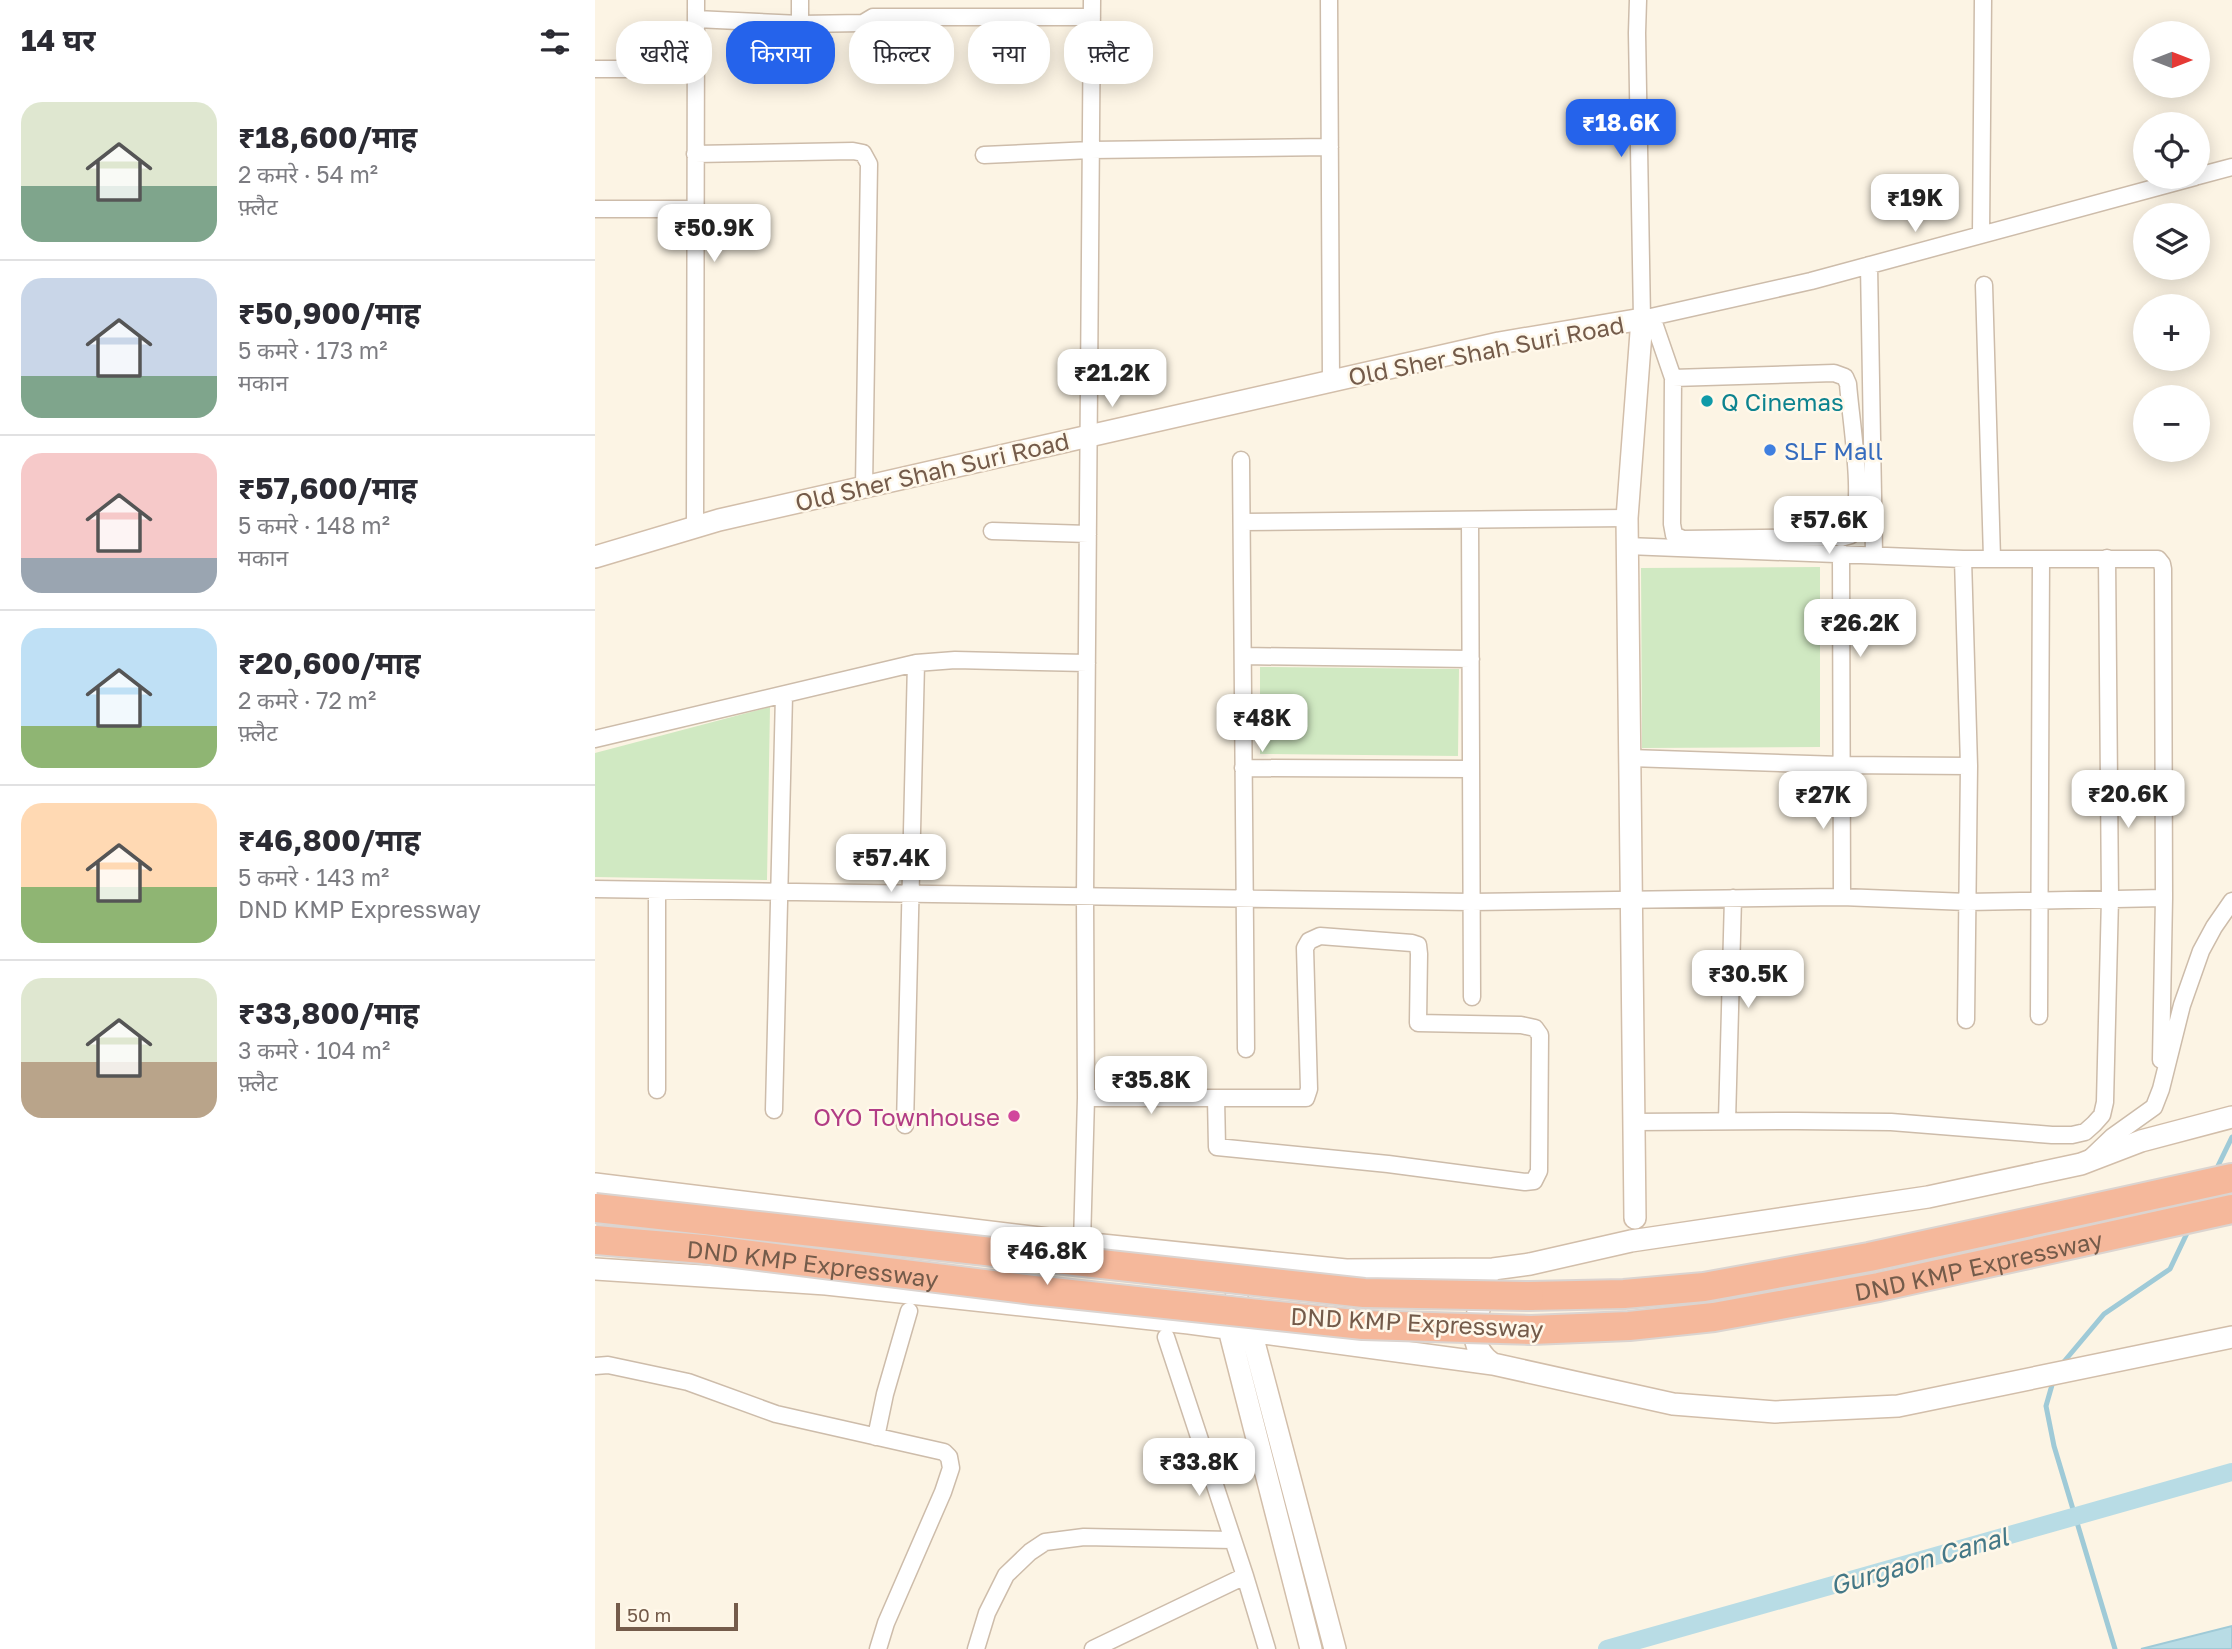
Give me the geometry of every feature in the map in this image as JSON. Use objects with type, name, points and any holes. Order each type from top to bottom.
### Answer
[{"type":"highway","name":"DND KMP Expressway","points":[[595,1208],[1364,1293],[1529,1296],[1624,1294],[1704,1287],[1869,1257],[2232,1178]]},
{"type":"highway","name":"DND KMP Expressway","points":[[595,1240],[703,1249],[1020,1288],[1363,1325],[1531,1330],[1629,1326],[1714,1317],[1879,1287],[2232,1209]]},
{"type":"street","points":[[696,0],[696,19],[738,21]]},
{"type":"street","points":[[800,0],[800,21]]},
{"type":"street","points":[[873,17],[875,0]]},
{"type":"street","points":[[1329,0],[1331,381]]},
{"type":"street","points":[[1635,1218],[1627,519],[1647,318],[1638,0]]},
{"type":"street","points":[[1981,234],[1983,0]]},
{"type":"street","points":[[835,23],[863,23],[873,17],[1092,8],[1085,896],[1086,1097],[1082,1243]]},
{"type":"street","points":[[595,69],[616,69]]},
{"type":"street","points":[[695,527],[696,84]]},
{"type":"street","points":[[984,155],[1091,150],[1330,147]]},
{"type":"street","points":[[695,154],[853,151],[863,153],[869,164],[864,487]]},
{"type":"street","points":[[2210,173],[2232,167]]},
{"type":"street","points":[[1647,318],[1811,281],[2149,189]]},
{"type":"street","points":[[595,209],[695,209]]},
{"type":"street","points":[[1869,265],[1874,554]]},
{"type":"street","points":[[1984,285],[1992,558]]},
{"type":"street","points":[[1647,318],[1673,378],[1674,535],[1683,539],[1851,535],[1858,504],[1846,377],[1834,373],[1673,378]]},
{"type":"street","name":"Old Sher Shah Suri Road","points":[[595,557],[695,527],[864,487],[1499,343],[1647,318]]},
{"type":"street","points":[[1241,460],[1246,1049]]},
{"type":"street","points":[[1243,522],[1627,519]]},
{"type":"street","points":[[1470,521],[1472,997]]},
{"type":"street","points":[[992,531],[1088,534]]},
{"type":"street","points":[[1627,546],[1963,559],[2158,559],[2162,564],[2164,898],[2161,1089]]},
{"type":"street","points":[[1841,553],[1842,897]]},
{"type":"street","points":[[1633,1122],[1891,1122],[2052,1135],[2085,1132],[2102,1115],[2105,1102],[2110,898],[2107,558]]},
{"type":"street","points":[[1963,559],[1969,766],[1966,1020]]},
{"type":"street","points":[[2039,1016],[2041,559]]},
{"type":"street","points":[[1243,656],[1471,659]]},
{"type":"street","points":[[595,739],[916,663],[955,660],[1087,663]]},
{"type":"street","points":[[905,1125],[916,663]]},
{"type":"street","points":[[774,1110],[783,695]]},
{"type":"street","points":[[1630,758],[1969,766]]},
{"type":"street","points":[[1243,768],[1471,769]]},
{"type":"street","points":[[595,889],[1471,902],[1842,897],[1967,902],[2164,898]]},
{"type":"street","points":[[657,890],[657,1090]]},
{"type":"street","points":[[1727,1121],[1733,898]]},
{"type":"street","points":[[2081,1164],[2095,1155],[2112,1137],[2154,1107],[2182,1006],[2201,951],[2232,901]]},
{"type":"street","points":[[1086,1097],[1306,1097],[1309,1089],[1305,948],[1309,941],[1320,936],[1412,943],[1417,945],[1419,954],[1418,1024],[1521,1025],[1535,1028],[1540,1035],[1539,1171],[1534,1181],[1525,1182],[1388,1164],[1217,1147],[1216,1098]]},
{"type":"street","points":[[595,1184],[1082,1243],[1346,1270],[1493,1269],[1530,1264],[1631,1241],[1928,1197],[2081,1164],[2141,1142],[2232,1117]]},
{"type":"street","points":[[1233,1259],[1240,1326],[1311,1649]]},
{"type":"street","points":[[595,1269],[826,1284],[1240,1326],[1493,1364],[1673,1404],[1775,1412],[1899,1406],[2232,1337]]},
{"type":"street","points":[[1493,1269],[1478,1313],[1474,1336],[1481,1357],[1493,1364]]},
{"type":"street","points":[[876,1437],[885,1394],[909,1311]]},
{"type":"street","points":[[1240,1326],[1335,1649]]},
{"type":"street","points":[[1166,1337],[1267,1649]]},
{"type":"street","points":[[595,1366],[608,1365],[688,1382],[776,1414],[944,1452],[951,1460],[951,1468],[943,1492],[886,1622],[878,1649]]},
{"type":"street","points":[[977,1649],[987,1613],[1006,1575],[1045,1542],[1084,1537],[1232,1540]]},
{"type":"street","points":[[1093,1649],[1245,1576]]},
{"type":"green space","points":[[1820,567],[1820,747],[1642,748],[1641,568]]},
{"type":"green space","points":[[1260,667],[1459,669],[1458,756],[1260,754]]},
{"type":"green space","points":[[770,707],[767,880],[595,877],[595,753]]},
{"type":"water","points":[[2232,1626],[2232,1649],[2141,1649]]},
{"type":"waterway","points":[[2215,1172],[2232,1137]]},
{"type":"waterway","points":[[2062,1364],[2104,1314],[2170,1269],[2189,1229]]},
{"type":"waterway","name":"Gurgaon Canal","points":[[2054,1378],[2046,1406],[2054,1446],[2115,1649]]},
{"type":"waterway","name":"Gurgaon Canal","points":[[1607,1649],[2232,1472]]},
{"type":"place","name":"Q Cinemas","points":[[1707,401]]},
{"type":"place","name":"SLF Mall","points":[[1770,450]]},
{"type":"place","name":"OYO Townhouse","points":[[1014,1116]]}]
